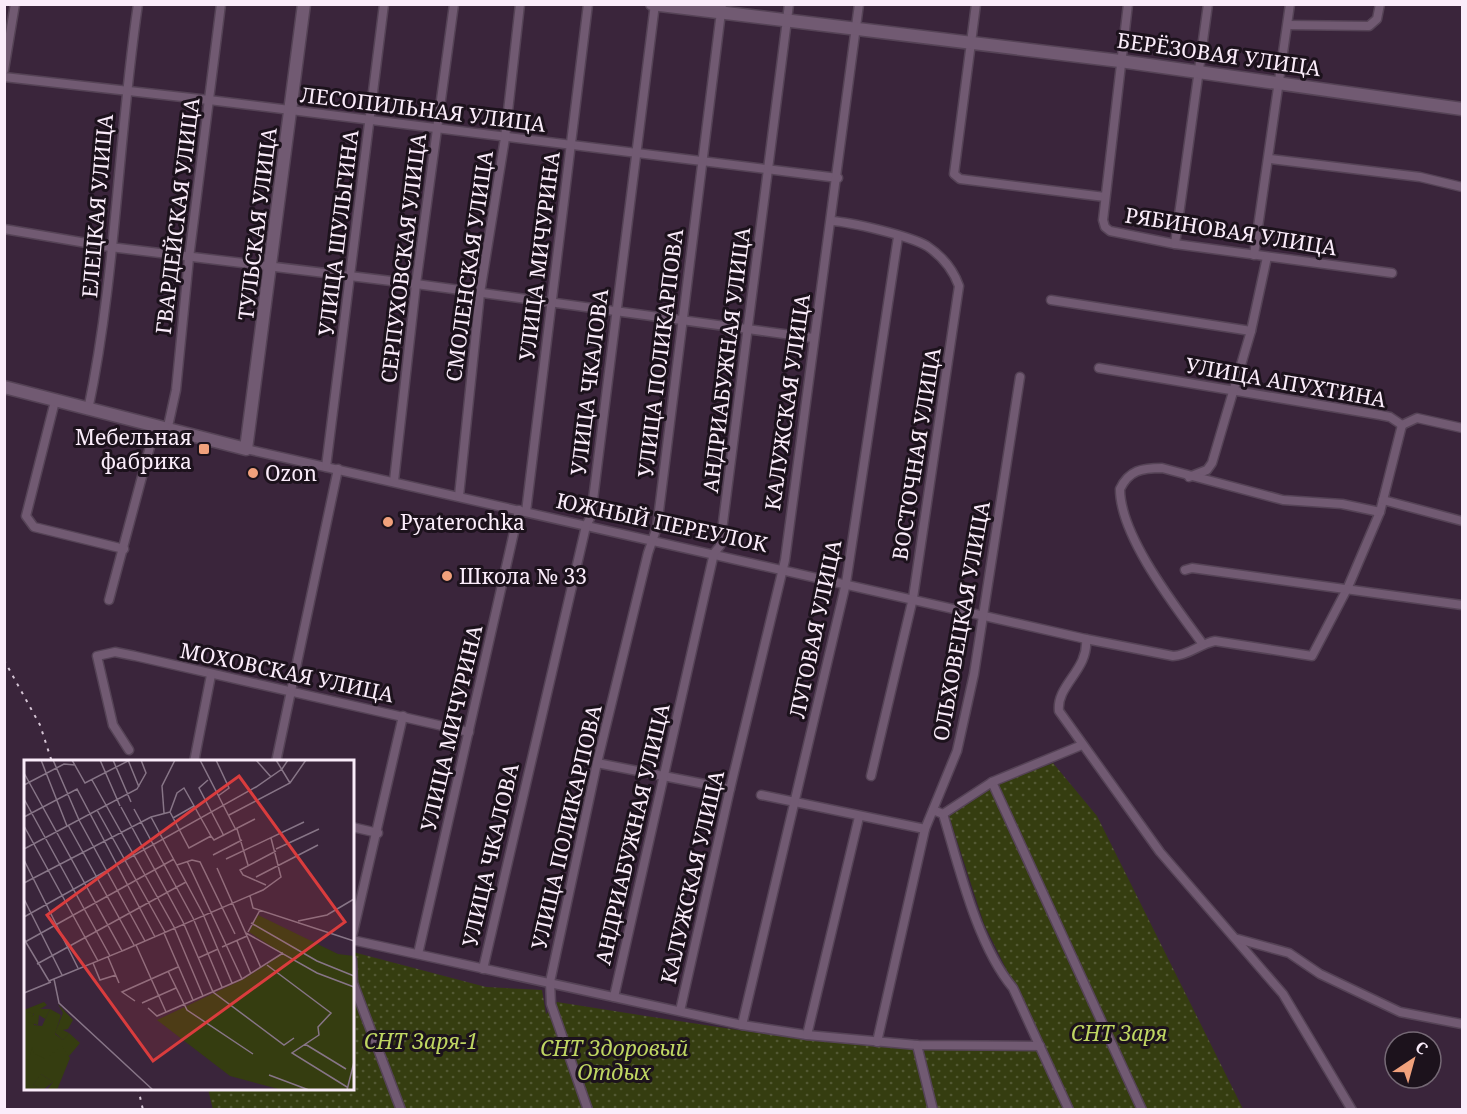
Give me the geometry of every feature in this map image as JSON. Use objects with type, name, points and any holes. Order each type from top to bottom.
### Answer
[{"type":"main road","name":"ТУЛЬСКАЯ УЛИЦА","points":[[246,449],[272,268],[304,4]]},
{"type":"main road","name":"БЕРЁЗОВАЯ УЛИЦА","points":[[654,5],[722,9],[787,22],[1198,71],[1462,109]]},
{"type":"main road","name":"ЮЖНЫЙ ПЕРЕУЛОК","points":[[4,387],[246,449]]},
{"type":"street","points":[[4,70],[15,4]]},
{"type":"street","name":"ЕЛЕЦКАЯ УЛИЦА","points":[[88,410],[101,339],[126,90],[138,4]]},
{"type":"street","name":"ГВАРДЕЙСКАЯ УЛИЦА","points":[[109,600],[161,429],[176,390],[189,258],[221,4]]},
{"type":"street","name":"УЛИЦА ШУЛЬГИНА","points":[[326,467],[384,4]]},
{"type":"street","name":"СЕРПУХОВСКАЯ УЛИЦА","points":[[394,481],[416,284],[454,4]]},
{"type":"street","name":"СМОЛЕНСКАЯ УЛИЦА","points":[[459,496],[480,293],[505,138],[520,4]]},
{"type":"street","name":"УЛИЦА МИЧУРИНА","points":[[418,954],[522,511],[588,4]]},
{"type":"street","name":"АНДРИАБУЖНАЯ УЛИЦА","points":[[614,997],[714,553],[720,546],[789,4]]},
{"type":"street","name":"КАЛУЖСКАЯ УЛИЦА","points":[[681,1011],[730,789],[783,569],[813,338],[838,178],[859,4]]},
{"type":"street","points":[[970,43],[976,4]]},
{"type":"street","points":[[1106,197],[1128,4]]},
{"type":"street","points":[[1175,244],[1208,4]]},
{"type":"street","points":[[1254,255],[1270,159],[1290,4]]},
{"type":"street","points":[[1288,25],[1375,24],[1380,4]]},
{"type":"street","name":"УЛИЦА ЧКАЛОВА","points":[[483,969],[586,526],[591,516],[654,5]]},
{"type":"street","name":"УЛИЦА ПОЛИКАРПОВА","points":[[588,1110],[551,1005],[550,982],[597,763],[657,527],[722,9]]},
{"type":"street","name":"РЯБИНОВАЯ УЛИЦА","points":[[970,43],[954,174],[960,179],[1106,197],[1105,227],[1110,231],[1175,244],[1392,273]]},
{"type":"street","name":"ЛЕСОПИЛЬНАЯ УЛИЦА","points":[[4,77],[209,100],[838,178]]},
{"type":"street","points":[[1270,159],[1420,177],[1462,187]]},
{"type":"street","name":"ВОСТОЧНАЯ УЛИЦА","points":[[831,221],[851,222],[926,246],[954,272],[959,286],[913,598],[871,776]]},
{"type":"street","points":[[4,229],[189,258],[416,284],[813,338]]},
{"type":"street","name":"ЛУГОВАЯ УЛИЦА","points":[[742,1025],[846,583],[898,237]]},
{"type":"street","points":[[1190,477],[1207,470],[1212,463],[1251,331],[1267,257]]},
{"type":"street","points":[[1051,300],[1251,331]]},
{"type":"street","name":"УЛИЦА АПУХТИНА","points":[[1099,368],[1380,415],[1390,417],[1402,426],[1417,418],[1462,428]]},
{"type":"street","name":"ОЛЬХОВЕЦКАЯ УЛИЦА","points":[[877,1042],[924,829],[957,751],[974,674],[1020,377]]},
{"type":"street","points":[[55,401],[26,506],[26,516],[34,527],[124,549]]},
{"type":"street","points":[[1348,587],[1380,512],[1402,426]]},
{"type":"street","name":"ЮЖНЫЙ ПЕРЕУЛОК","points":[[246,449],[913,598],[1086,639],[1173,656],[1187,654],[1202,643],[1228,641],[1312,656],[1348,587]]},
{"type":"street","points":[[1202,643],[1149,569],[1123,510],[1120,489],[1131,473],[1145,468],[1162,468],[1283,500],[1342,504],[1380,512]]},
{"type":"street","points":[[276,760],[338,469]]},
{"type":"street","points":[[1383,500],[1462,521]]},
{"type":"street","points":[[1185,570],[1192,568],[1348,587],[1462,605]]},
{"type":"street","points":[[1086,639],[1085,656],[1058,700],[1059,711],[1160,852],[1283,994],[1352,1110]]},
{"type":"street","name":"МОХОВСКАЯ УЛИЦА","points":[[129,750],[113,725],[97,656],[115,652],[469,732]]},
{"type":"street","points":[[194,760],[211,675]]},
{"type":"street","points":[[354,930],[403,716]]},
{"type":"street","points":[[943,814],[992,782],[1082,745]]},
{"type":"street","points":[[597,763],[730,789]]},
{"type":"street","points":[[992,782],[1090,990],[1142,1110]]},
{"type":"street","points":[[761,795],[924,829]]},
{"type":"street","points":[[933,810],[943,814]]},
{"type":"street","points":[[943,814],[969,898],[1000,973],[1013,988],[1069,1110]]},
{"type":"street","points":[[807,1035],[859,817]]},
{"type":"street","points":[[354,827],[378,832]]},
{"type":"street","points":[[354,938],[742,1025],[807,1035],[918,1045],[1040,1046]]},
{"type":"street","points":[[1237,939],[1289,953],[1320,974],[1400,1012],[1462,1024]]},
{"type":"street","points":[[354,986],[401,1110]]},
{"type":"street","points":[[918,1045],[933,1110]]},
{"type":"green space","points":[[1053,763],[1097,816],[1243,1109],[213,1110],[208,1090],[354,1090],[354,952],[486,987],[542,990],[546,1014],[557,1002],[740,1030],[862,1044],[923,1049],[1045,1048],[984,924],[949,816],[997,785]]},
{"type":"railway","points":[[4,660],[40,725],[51,760]]},
{"type":"railway","points":[[138,1090],[143,1110]]},
{"type":"place","name":"Мебельная фабрика","points":[[204,449]]},
{"type":"place","name":"Ozon","points":[[253,473]]},
{"type":"place","name":"Pyaterochka","points":[[388,522]]},
{"type":"place","name":"Школа № 33","points":[[447,576]]},
{"type":"park label","name":"СНТ Заря","points":[[1119,1033]]},
{"type":"park label","name":"СНТ Заря-1","points":[[421,1041]]},
{"type":"park label","name":"СНТ Здоровый Отдых","points":[[614,1060]]}]
